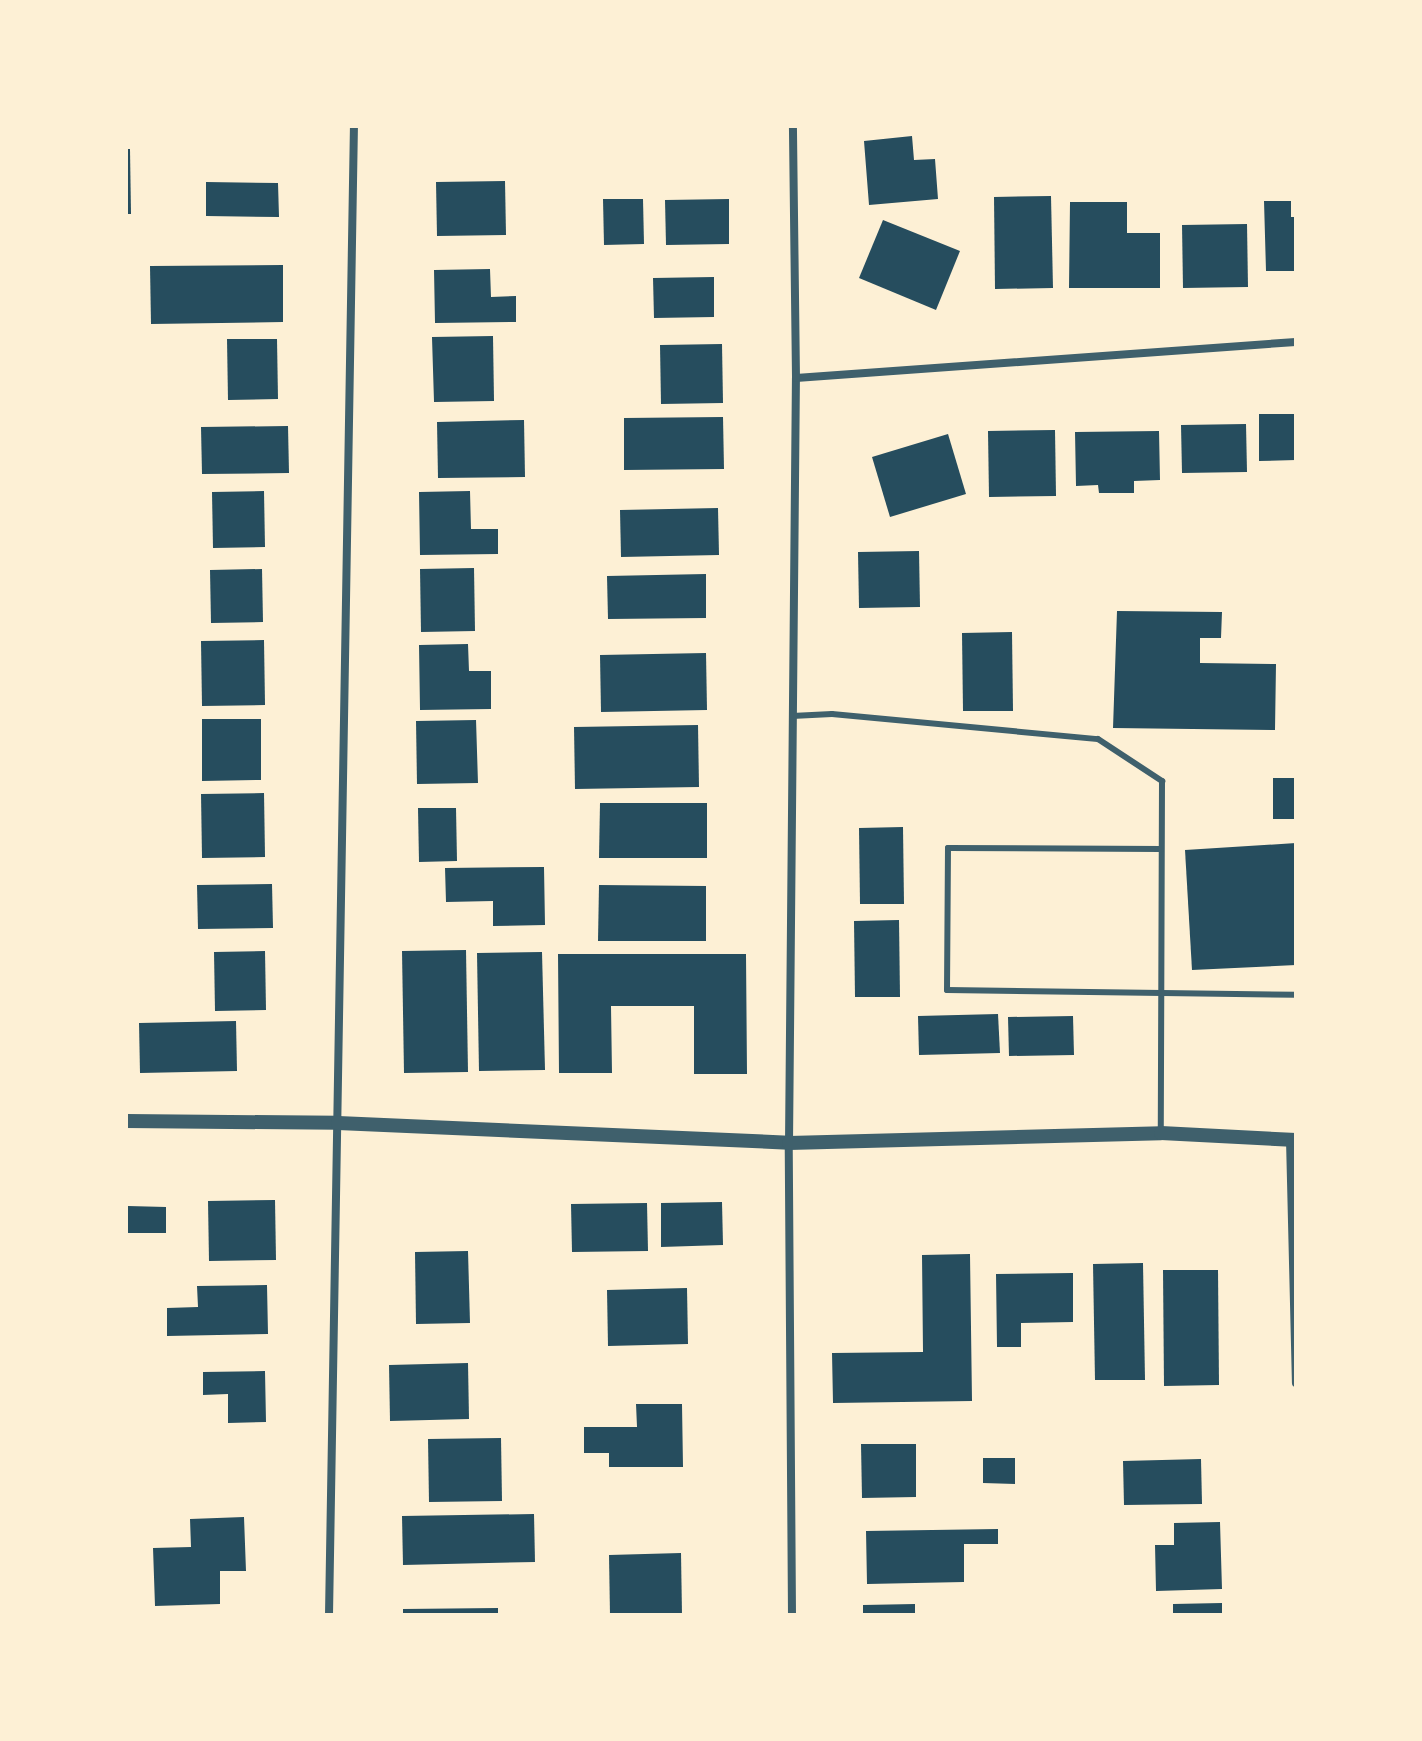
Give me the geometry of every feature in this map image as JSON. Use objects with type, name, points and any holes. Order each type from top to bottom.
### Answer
[{"type":"street","points":[[329,1615],[354,126]]},
{"type":"street","points":[[792,1615],[789,1143],[796,378],[793,126]]},
{"type":"street","points":[[796,378],[1296,342]]},
{"type":"street","points":[[126,1121],[338,1123],[789,1143],[1161,1133],[1293,1140],[1296,1383]]},
{"type":"lane","points":[[792,716],[832,714],[1098,739],[1162,781],[1161,1133]]},
{"type":"lane","points":[[1161,849],[948,848],[947,990],[1296,995]]},
{"type":"building","points":[[912,136],[914,160],[935,159],[938,199],[869,205],[864,141]]},
{"type":"building","points":[[126,149],[130,149],[131,214],[126,214]]},
{"type":"building","points":[[505,181],[506,235],[437,236],[436,182]]},
{"type":"building","points":[[206,182],[278,183],[279,217],[206,216]]},
{"type":"building","points":[[1051,196],[1053,288],[995,289],[994,197]]},
{"type":"building","points":[[603,199],[643,199],[644,244],[604,245]]},
{"type":"building","points":[[729,199],[729,244],[666,245],[665,200]]},
{"type":"building","points":[[1264,201],[1291,201],[1291,217],[1296,217],[1296,271],[1266,271]]},
{"type":"building","points":[[1070,202],[1127,202],[1127,233],[1160,233],[1160,288],[1069,288]]},
{"type":"building","points":[[883,220],[960,251],[936,310],[859,278]]},
{"type":"building","points":[[1247,224],[1248,287],[1183,288],[1182,225]]},
{"type":"building","points":[[283,265],[283,322],[151,324],[150,266]]},
{"type":"building","points":[[490,269],[491,297],[516,296],[516,322],[435,323],[434,270]]},
{"type":"building","points":[[714,277],[714,317],[654,318],[653,278]]},
{"type":"building","points":[[493,336],[494,401],[434,402],[432,337]]},
{"type":"building","points":[[227,339],[277,339],[278,399],[228,400]]},
{"type":"building","points":[[722,344],[723,403],[661,404],[660,345]]},
{"type":"building","points":[[1259,414],[1296,414],[1296,460],[1259,461]]},
{"type":"building","points":[[723,417],[724,469],[624,470],[624,418]]},
{"type":"building","points":[[524,420],[525,477],[438,478],[437,422]]},
{"type":"building","points":[[1246,424],[1247,472],[1182,473],[1181,425]]},
{"type":"building","points":[[288,426],[289,473],[202,474],[201,427]]},
{"type":"building","points":[[1055,430],[1056,496],[989,497],[988,431]]},
{"type":"building","points":[[1159,431],[1160,480],[1134,481],[1134,493],[1099,493],[1098,485],[1076,486],[1075,432]]},
{"type":"building","points":[[948,434],[966,494],[890,517],[872,457]]},
{"type":"building","points":[[264,491],[265,547],[213,548],[212,492]]},
{"type":"building","points":[[470,491],[471,529],[498,529],[498,554],[420,555],[419,492]]},
{"type":"building","points":[[718,508],[719,555],[621,557],[620,510]]},
{"type":"building","points":[[919,551],[920,607],[859,608],[858,552]]},
{"type":"building","points":[[474,568],[475,631],[421,632],[420,569]]},
{"type":"building","points":[[262,569],[263,622],[211,623],[210,570]]},
{"type":"building","points":[[706,574],[706,618],[608,619],[607,576]]},
{"type":"building","points":[[1117,611],[1222,612],[1221,638],[1200,638],[1200,663],[1276,664],[1275,730],[1113,728]]},
{"type":"building","points":[[1012,632],[1013,711],[963,711],[962,633]]},
{"type":"building","points":[[264,640],[265,705],[202,706],[201,641]]},
{"type":"building","points":[[468,644],[469,671],[491,671],[491,709],[420,710],[419,645]]},
{"type":"building","points":[[706,653],[707,710],[601,712],[600,655]]},
{"type":"building","points":[[202,719],[261,719],[261,780],[202,781]]},
{"type":"building","points":[[476,720],[478,783],[417,784],[416,721]]},
{"type":"building","points":[[698,725],[699,787],[575,789],[574,727]]},
{"type":"building","points":[[1273,778],[1296,778],[1296,819],[1273,819]]},
{"type":"building","points":[[264,793],[265,857],[202,858],[201,794]]},
{"type":"building","points":[[600,803],[707,803],[707,858],[599,858]]},
{"type":"building","points":[[418,808],[456,808],[457,861],[419,862]]},
{"type":"building","points":[[903,827],[904,904],[860,904],[859,828]]},
{"type":"building","points":[[1296,843],[1296,965],[1192,970],[1185,850]]},
{"type":"building","points":[[544,867],[545,925],[493,926],[493,901],[446,902],[445,868]]},
{"type":"building","points":[[272,884],[273,928],[198,929],[197,885]]},
{"type":"building","points":[[599,885],[706,886],[706,941],[598,941]]},
{"type":"building","points":[[899,920],[900,997],[855,997],[854,921]]},
{"type":"building","points":[[466,950],[468,1072],[404,1073],[402,951]]},
{"type":"building","points":[[265,951],[266,1010],[215,1011],[214,952]]},
{"type":"building","points":[[542,952],[545,1070],[479,1071],[477,953]]},
{"type":"building","points":[[558,954],[746,954],[747,1074],[694,1074],[694,1006],[611,1006],[612,1073],[559,1073]]},
{"type":"building","points":[[998,1014],[1000,1053],[919,1055],[918,1016]]},
{"type":"building","points":[[1073,1016],[1074,1055],[1009,1056],[1008,1017]]},
{"type":"building","points":[[236,1021],[237,1071],[140,1073],[139,1023]]},
{"type":"building","points":[[275,1200],[276,1260],[209,1261],[208,1201]]},
{"type":"building","points":[[722,1202],[723,1245],[661,1247],[661,1203]]},
{"type":"building","points":[[647,1203],[648,1251],[572,1252],[571,1204]]},
{"type":"building","points":[[128,1206],[166,1207],[166,1233],[128,1233]]},
{"type":"building","points":[[468,1251],[470,1323],[416,1324],[415,1252]]},
{"type":"building","points":[[970,1254],[972,1401],[833,1403],[832,1353],[923,1352],[922,1255]]},
{"type":"building","points":[[1143,1263],[1145,1380],[1095,1380],[1093,1264]]},
{"type":"building","points":[[1163,1270],[1218,1270],[1219,1385],[1164,1386]]},
{"type":"building","points":[[1073,1273],[1073,1322],[1021,1323],[1021,1347],[997,1347],[996,1274]]},
{"type":"building","points":[[267,1285],[268,1334],[167,1336],[167,1308],[198,1307],[197,1286]]},
{"type":"building","points":[[687,1288],[688,1344],[608,1346],[607,1290]]},
{"type":"building","points":[[468,1363],[469,1419],[390,1421],[389,1365]]},
{"type":"building","points":[[265,1371],[266,1422],[228,1423],[228,1394],[203,1395],[203,1372]]},
{"type":"building","points":[[636,1404],[682,1404],[683,1467],[609,1467],[609,1453],[584,1453],[584,1427],[637,1427]]},
{"type":"building","points":[[501,1438],[502,1501],[429,1502],[428,1439]]},
{"type":"building","points":[[861,1444],[916,1444],[916,1497],[862,1498]]},
{"type":"building","points":[[983,1458],[1015,1458],[1015,1484],[983,1483]]},
{"type":"building","points":[[1201,1459],[1202,1504],[1124,1505],[1123,1461]]},
{"type":"building","points":[[534,1514],[535,1562],[403,1565],[402,1516]]},
{"type":"building","points":[[244,1517],[246,1571],[220,1571],[220,1604],[155,1606],[153,1548],[191,1547],[190,1519]]},
{"type":"building","points":[[1220,1522],[1222,1589],[1156,1591],[1155,1545],[1174,1545],[1174,1523]]},
{"type":"building","points":[[998,1529],[998,1544],[964,1544],[964,1582],[867,1584],[866,1531]]},
{"type":"building","points":[[681,1553],[682,1615],[610,1615],[609,1555]]},
{"type":"building","points":[[1222,1603],[1222,1615],[1173,1615],[1173,1604]]},
{"type":"building","points":[[915,1604],[915,1615],[863,1615],[863,1605]]},
{"type":"building","points":[[498,1608],[498,1615],[403,1615],[403,1609]]}]
